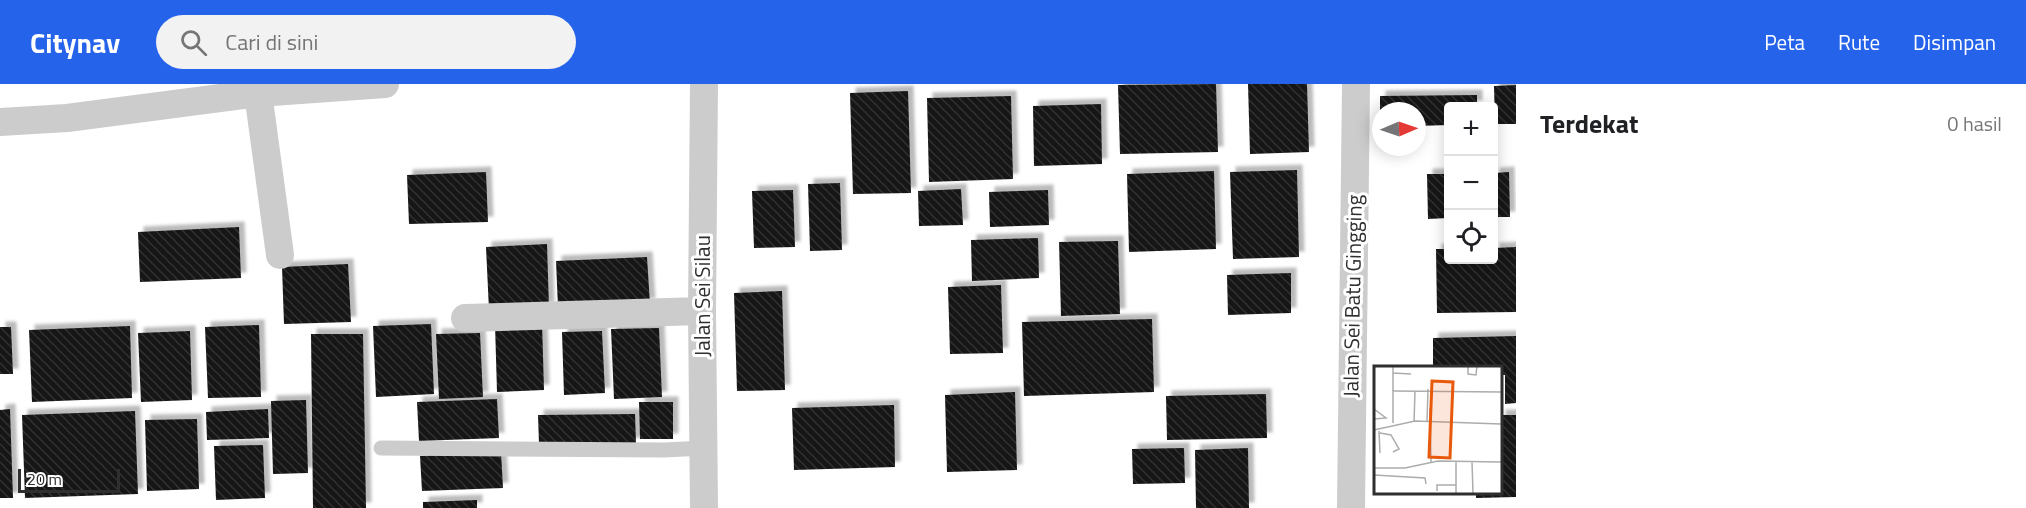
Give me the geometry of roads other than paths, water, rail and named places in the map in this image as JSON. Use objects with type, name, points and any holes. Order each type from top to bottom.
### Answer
[{"type":"street","points":[[0,122],[67,118],[258,93],[385,84]]},
{"type":"street","name":"Jalan Sei Silau","points":[[704,84],[702,311],[704,508]]},
{"type":"street","name":"Jalan Sei Batu Gingging","points":[[1352,508],[1356,84]]},
{"type":"street","points":[[258,93],[280,255]]},
{"type":"street","points":[[465,318],[702,311]]},
{"type":"lane","points":[[381,448],[652,450],[705,448]]}]
